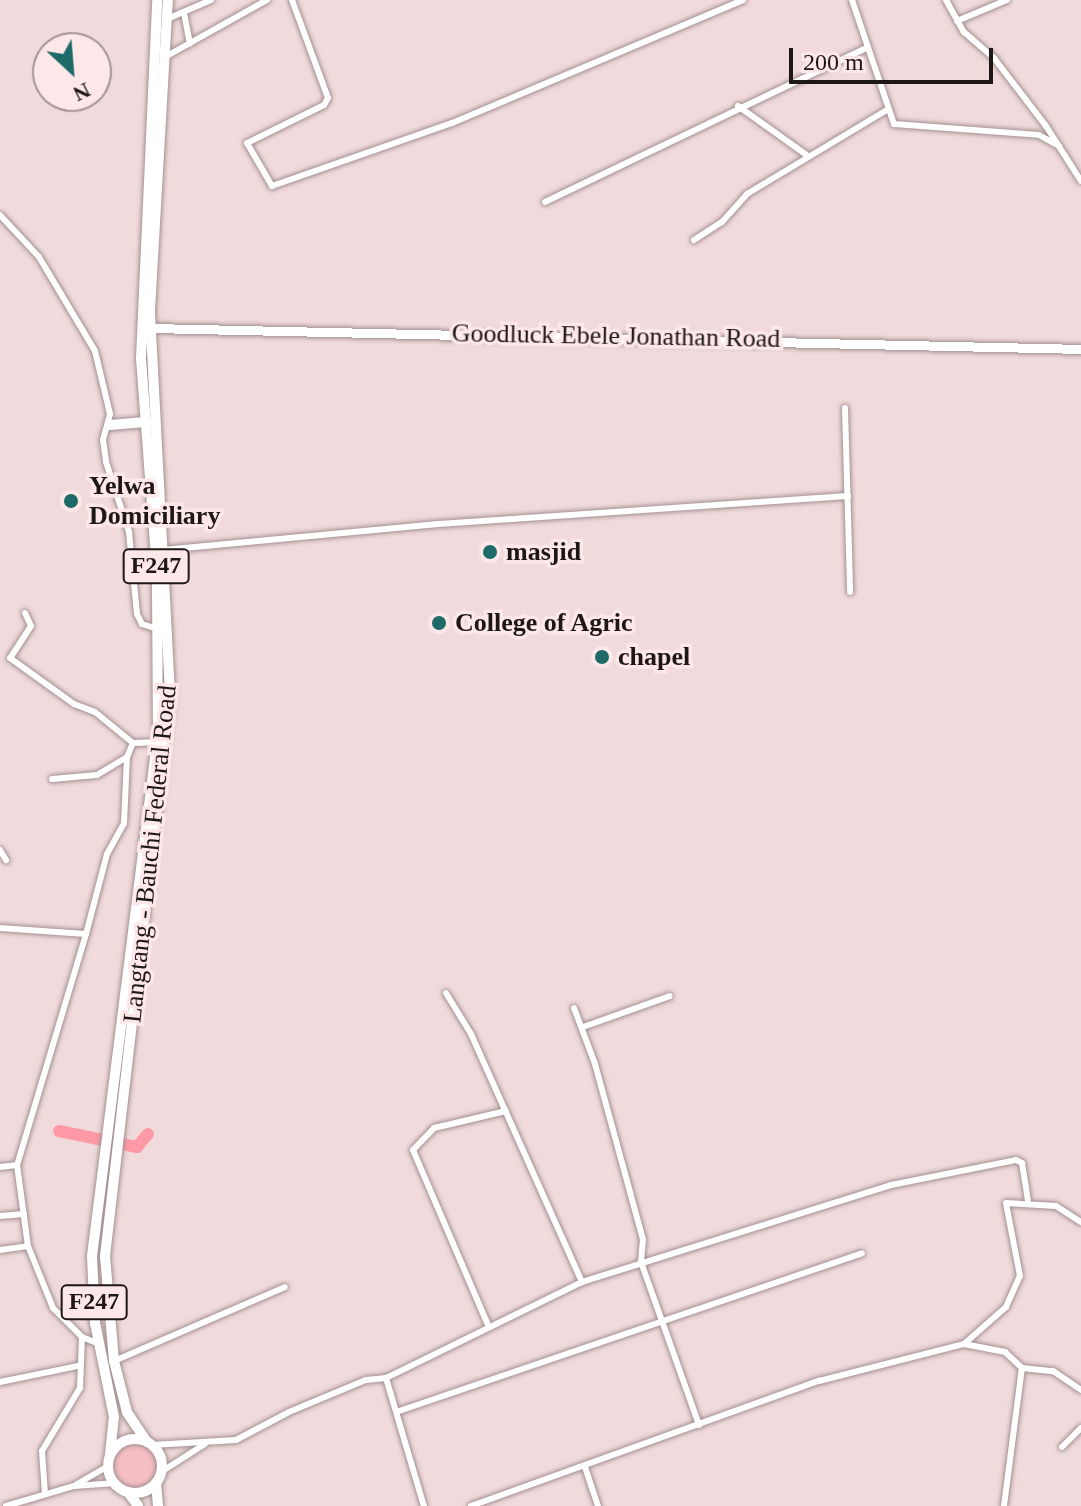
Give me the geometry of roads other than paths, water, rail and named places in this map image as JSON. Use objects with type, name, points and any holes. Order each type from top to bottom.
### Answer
[{"type":"main road","name":"F247","points":[[113,1483],[109,1460],[114,1417],[99,1344],[92,1256],[112,1130],[156,742],[161,550],[143,423],[143,259],[160,61],[157,0]]},
{"type":"main road","name":"Langtang - Bauchi Federal Road","points":[[112,1130],[167,740],[151,328],[160,61],[168,0]]},
{"type":"main road","name":"Goodluck Ebele Jonathan Road","points":[[151,328],[1081,349]]},
{"type":"main road","points":[[110,425],[156,420]]},
{"type":"main road","name":"F247","points":[[109,1150],[105,1256],[114,1361],[127,1412],[149,1443],[161,1472]]},
{"type":"main road","points":[[109,1460],[129,1440],[149,1443]]},
{"type":"main road","points":[[158,1506],[156,1483],[161,1472]]},
{"type":"main road","points":[[113,1483],[128,1492],[138,1506]]},
{"type":"main road","points":[[128,1492],[156,1483]]},
{"type":"street","points":[[167,19],[211,0]]},
{"type":"street","points":[[160,61],[267,0]]},
{"type":"street","points":[[292,0],[328,98],[324,105],[247,143],[272,186],[452,123],[743,0]]},
{"type":"street","points":[[852,0],[887,110],[897,125],[1039,135],[1059,146]]},
{"type":"street","points":[[946,0],[957,21],[978,48],[994,58],[1081,181]]},
{"type":"street","points":[[957,21],[1007,0]]},
{"type":"street","points":[[184,13],[190,43]]},
{"type":"street","points":[[545,202],[738,106],[868,47]]},
{"type":"street","points":[[738,106],[808,156]]},
{"type":"street","points":[[694,240],[722,222],[747,194],[887,110]]},
{"type":"street","points":[[0,215],[39,257],[91,342],[110,425],[103,440],[106,462],[129,532],[137,614],[142,624],[157,629]]},
{"type":"street","points":[[845,408],[850,592]]},
{"type":"street","points":[[161,550],[848,496]]},
{"type":"street","points":[[25,613],[31,626],[10,658],[74,704],[95,712],[133,743],[156,742]]},
{"type":"street","points":[[99,1344],[82,1337],[53,1308],[28,1246],[17,1165],[107,854],[124,823],[127,757],[133,743]]},
{"type":"street","points":[[52,779],[97,775],[127,757]]},
{"type":"street","points":[[0,850],[6,860]]},
{"type":"street","points":[[0,928],[86,934]]},
{"type":"street","points":[[446,993],[471,1034],[582,1282]]},
{"type":"street","points":[[583,1027],[670,996]]},
{"type":"street","points":[[574,1008],[583,1027],[643,1239],[641,1262],[699,1425]]},
{"type":"street","points":[[488,1325],[413,1150],[434,1128],[506,1111]]},
{"type":"street","points":[[149,1443],[236,1440],[289,1412],[366,1380],[386,1378],[488,1325],[520,1315],[582,1282],[891,1185],[1010,1160],[1022,1163],[1028,1200]]},
{"type":"street","points":[[0,1167],[17,1165]]},
{"type":"street","points":[[964,1344],[1010,1300],[1020,1276],[1006,1203],[1028,1200],[1056,1206],[1081,1222]]},
{"type":"street","points":[[0,1216],[24,1214]]},
{"type":"street","points":[[0,1250],[28,1246]]},
{"type":"street","points":[[399,1411],[660,1319],[862,1253]]},
{"type":"street","points":[[114,1361],[285,1287]]},
{"type":"street","points":[[45,1494],[42,1451],[77,1396],[82,1337]]},
{"type":"street","points":[[471,1506],[819,1381],[964,1344],[1005,1352],[1022,1368],[1053,1371],[1081,1390]]},
{"type":"street","points":[[0,1382],[78,1366]]},
{"type":"street","points":[[1004,1506],[1022,1368]]},
{"type":"street","points":[[386,1378],[399,1411],[424,1506]]},
{"type":"street","points":[[1062,1447],[1081,1428]]},
{"type":"street","points":[[161,1472],[207,1442]]},
{"type":"street","points":[[74,1486],[109,1460]]},
{"type":"street","points":[[585,1467],[598,1506]]},
{"type":"street","points":[[6,1506],[74,1486],[113,1483]]},
{"type":"waterway","points":[[59,1131],[137,1147],[148,1134]]},
{"type":"place","name":"Yelwa Domiciliary","points":[[71,501]]},
{"type":"place","name":"masjid","points":[[490,552]]},
{"type":"place","name":"College of Agric","points":[[439,623]]},
{"type":"place","name":"chapel","points":[[602,657]]}]
